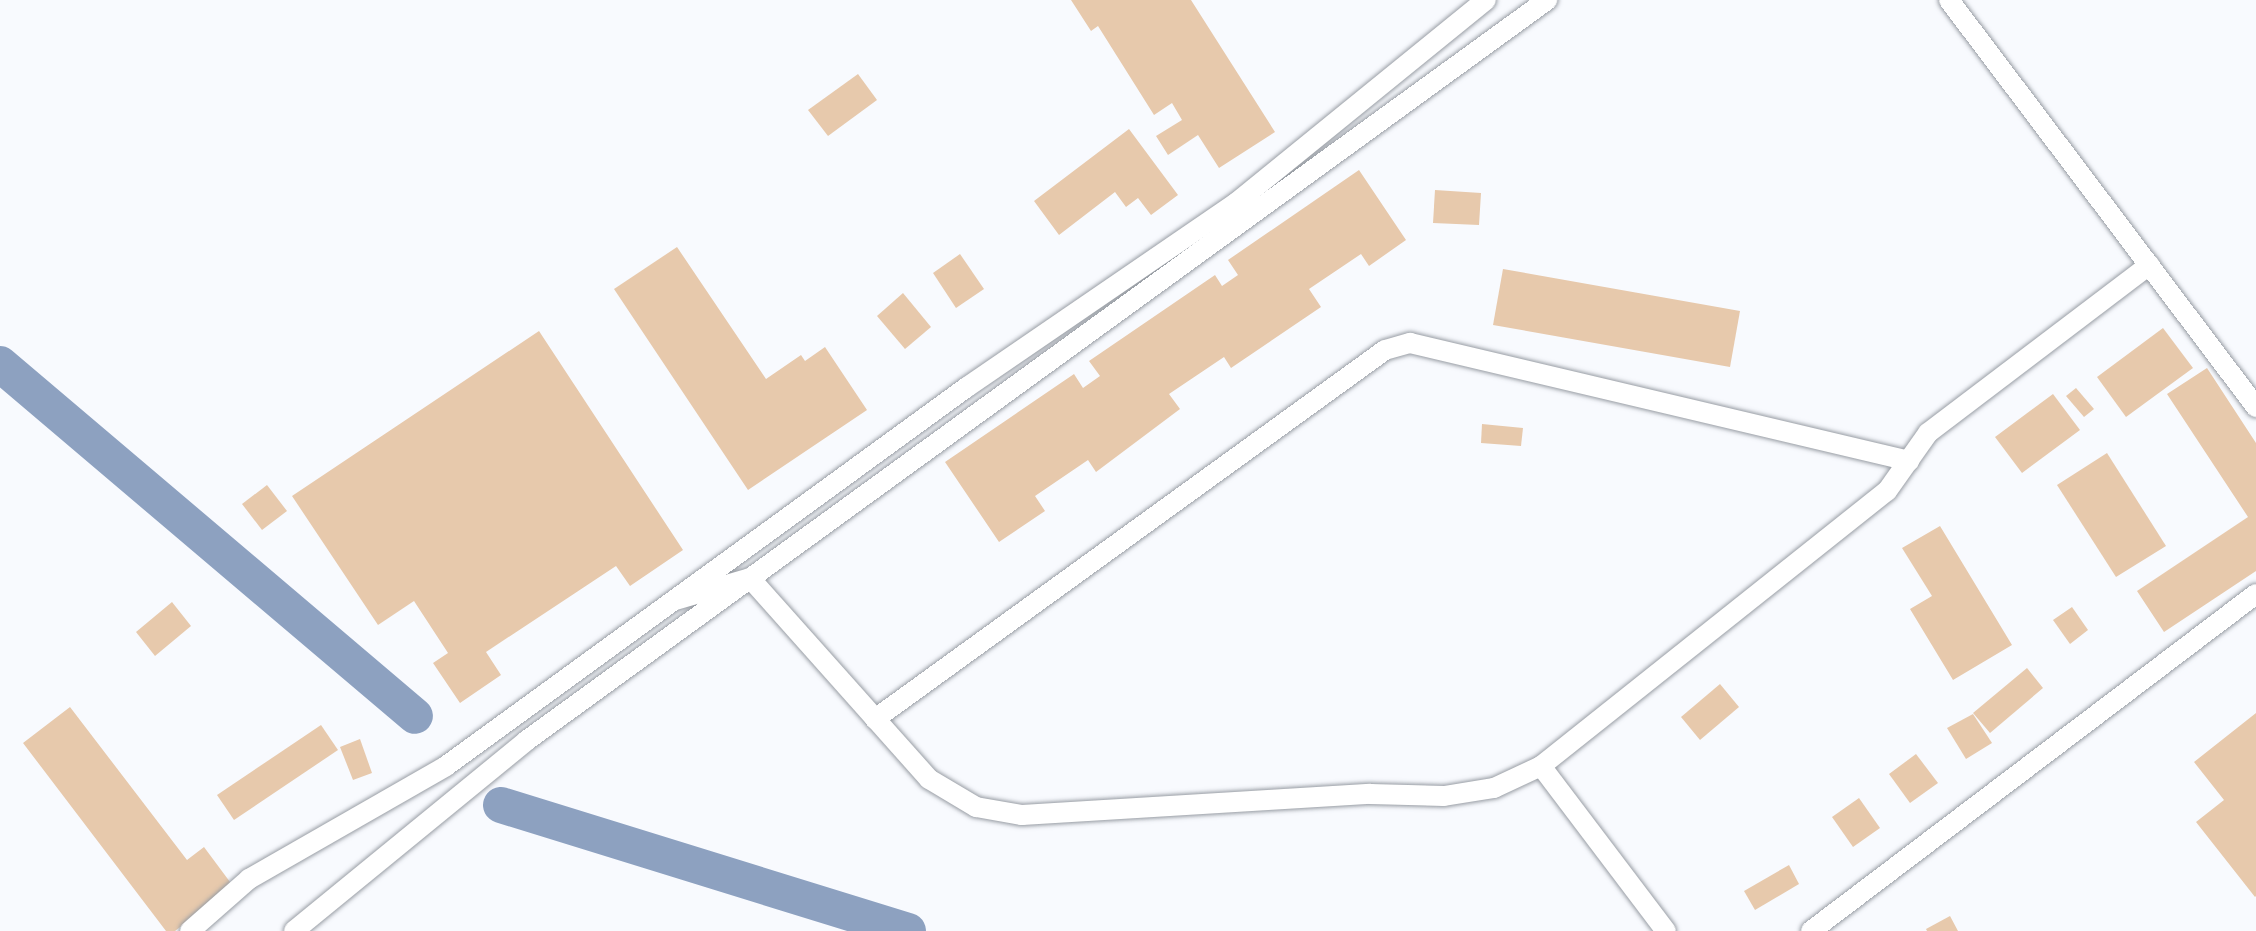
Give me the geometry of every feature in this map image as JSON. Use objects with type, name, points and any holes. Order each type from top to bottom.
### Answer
[{"type":"lane","points":[[190,931],[249,879],[446,766],[967,387],[1236,203],[1485,0]]},
{"type":"lane","points":[[294,931],[526,741],[1546,0]]},
{"type":"lane","points":[[1950,0],[2256,407]]},
{"type":"lane","points":[[750,578],[929,778],[976,807],[1022,815],[1370,794],[1444,796],[1494,788],[1540,765],[1887,491],[1928,433],[2149,265]]},
{"type":"lane","points":[[875,719],[1385,350],[1410,343],[1910,461]]},
{"type":"lane","points":[[675,600],[750,578]]},
{"type":"lane","points":[[1811,931],[2256,594]]},
{"type":"lane","points":[[1540,765],[1666,931]]},
{"type":"building","points":[[1071,0],[1191,0],[1275,132],[1219,168],[1198,135],[1168,155],[1156,136],[1182,120],[1172,103],[1154,115],[1098,26],[1091,31]]},
{"type":"building","points":[[858,74],[877,100],[828,136],[808,110]]},
{"type":"building","points":[[1129,129],[1178,195],[1151,215],[1138,198],[1126,207],[1115,192],[1059,235],[1034,201]]},
{"type":"building","points":[[1359,170],[1406,240],[1369,266],[1361,254],[1309,289],[1321,307],[1231,368],[1224,357],[1169,394],[1180,409],[1096,472],[1088,460],[1035,496],[1045,511],[999,542],[945,462],[1074,374],[1083,388],[1100,376],[1089,361],[1215,275],[1222,286],[1238,275],[1228,260]]},
{"type":"building","points":[[1435,190],[1481,193],[1479,225],[1433,223]]},
{"type":"building","points":[[677,247],[766,379],[801,355],[805,361],[825,347],[867,410],[748,490],[614,289]]},
{"type":"building","points":[[960,254],[984,289],[956,308],[933,273]]},
{"type":"building","points":[[1503,269],[1740,311],[1730,367],[1493,325]]},
{"type":"building","points":[[903,293],[931,327],[905,349],[877,316]]},
{"type":"building","points":[[2163,328],[2193,368],[2126,417],[2097,377]]},
{"type":"building","points":[[539,331],[683,550],[630,586],[616,566],[486,652],[501,675],[460,703],[433,663],[448,653],[414,601],[378,625],[292,496]]},
{"type":"building","points":[[2207,368],[2256,443],[2256,571],[2164,632],[2137,591],[2248,517],[2167,394]]},
{"type":"building","points":[[2076,388],[2094,409],[2084,417],[2066,396]]},
{"type":"building","points":[[2053,394],[2080,430],[2022,473],[1995,437]]},
{"type":"building","points":[[1482,424],[1523,428],[1521,446],[1481,443]]},
{"type":"building","points":[[2107,453],[2166,546],[2116,577],[2057,485]]},
{"type":"building","points":[[267,485],[287,511],[262,530],[242,504]]},
{"type":"building","points":[[1940,526],[2012,645],[1953,680],[1910,609],[1932,596],[1902,548]]},
{"type":"building","points":[[172,602],[191,626],[155,656],[136,632]]},
{"type":"building","points":[[2072,607],[2088,630],[2070,644],[2053,620]]},
{"type":"building","points":[[2027,668],[2043,688],[1990,733],[1973,713]]},
{"type":"building","points":[[1720,684],[1739,707],[1700,740],[1681,717]]},
{"type":"building","points":[[70,707],[187,860],[204,847],[233,886],[175,931],[166,931],[23,743]]},
{"type":"building","points":[[2256,713],[2255,897],[2196,822],[2224,800],[2194,762]]},
{"type":"building","points":[[1973,714],[1992,743],[1966,759],[1947,728]]},
{"type":"building","points":[[321,725],[338,750],[234,820],[217,795]]},
{"type":"building","points":[[360,739],[372,773],[353,780],[340,747]]},
{"type":"building","points":[[1916,754],[1938,783],[1910,803],[1889,774]]},
{"type":"building","points":[[1859,798],[1880,828],[1853,847],[1832,817]]},
{"type":"building","points":[[1789,865],[1799,884],[1755,910],[1744,891]]},
{"type":"building","points":[[1950,916],[1958,931],[1927,931],[1926,929]]},
{"type":"waterway","points":[[0,364],[415,716]]},
{"type":"waterway","points":[[501,805],[908,931]]}]
